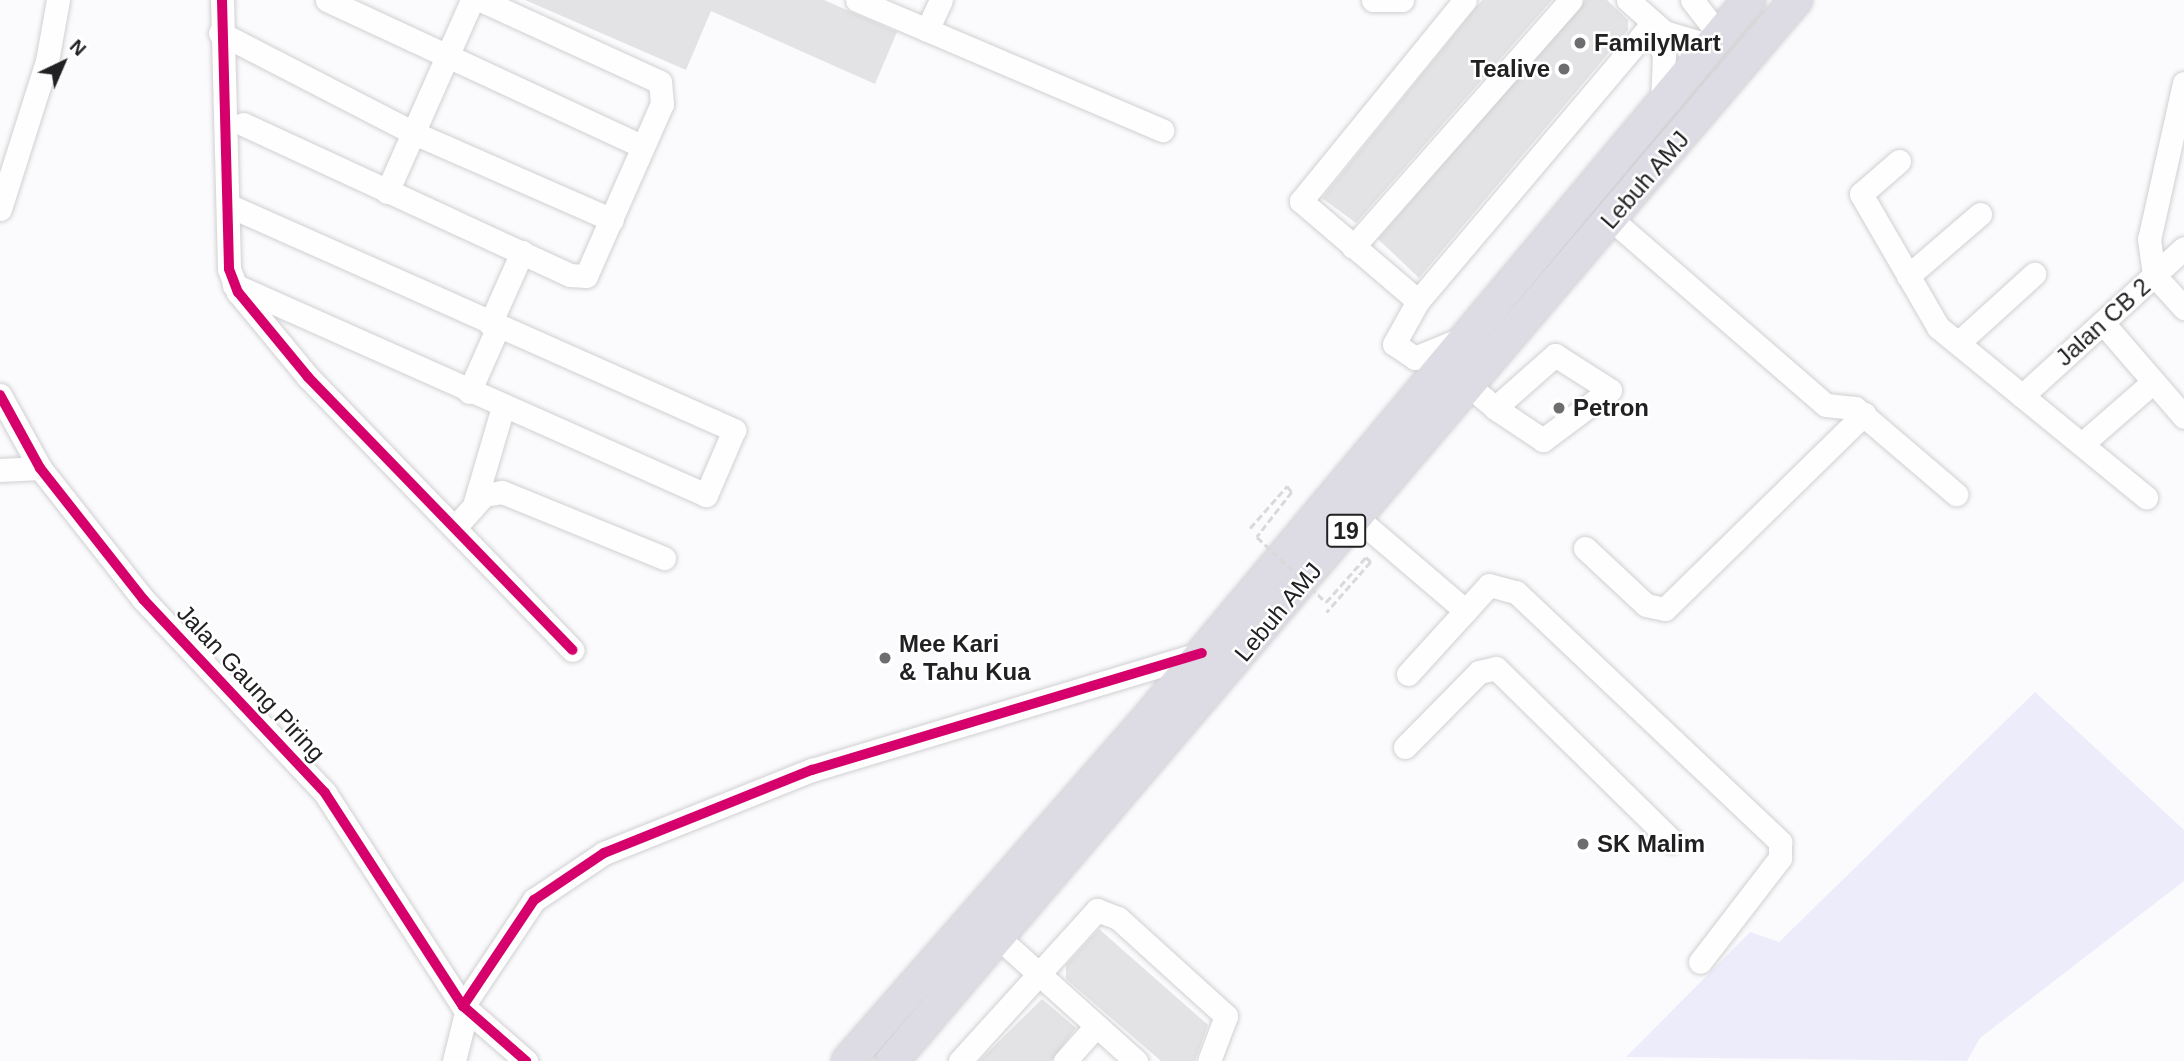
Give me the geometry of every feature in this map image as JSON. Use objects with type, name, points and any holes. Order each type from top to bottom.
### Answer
[{"type":"highway","name":"Lebuh AMJ","points":[[848,1061],[1202,653],[1463,338],[1749,0]]},
{"type":"highway","name":"Lebuh AMJ","points":[[892,1061],[1000,939],[1796,0]]},
{"type":"street","points":[[0,209],[44,73],[58,0]]},
{"type":"street","points":[[222,0],[220,33],[234,285],[308,377],[457,525],[573,650]]},
{"type":"street","points":[[327,0],[447,59],[642,146]]},
{"type":"street","points":[[387,192],[472,0]]},
{"type":"street","points":[[243,124],[580,279],[591,270],[664,95],[650,73],[481,0]]},
{"type":"street","points":[[857,0],[1162,130]]},
{"type":"street","points":[[928,30],[941,0]]},
{"type":"street","points":[[1373,0],[1402,0]]},
{"type":"street","points":[[1418,301],[1303,205],[1302,196],[1465,0]]},
{"type":"street","points":[[1353,247],[1571,0]]},
{"type":"street","points":[[1628,0],[1653,24],[1664,54],[1662,103]]},
{"type":"street","points":[[1692,0],[1715,41]]},
{"type":"street","points":[[1653,24],[1715,41]]},
{"type":"street","points":[[1463,338],[1422,357],[1400,351],[1395,335],[1418,301],[1653,24]]},
{"type":"street","points":[[220,33],[414,133],[612,220]]},
{"type":"street","points":[[2184,83],[2150,239],[2154,275],[2184,308]]},
{"type":"street","points":[[1899,161],[1861,194],[1938,327],[2146,497]]},
{"type":"street","points":[[230,206],[734,430],[706,495],[469,392],[234,285]]},
{"type":"street","points":[[1908,276],[1980,214]]},
{"type":"street","points":[[1611,219],[1826,405],[1864,414],[1956,494]]},
{"type":"street","name":"Jalan CB 2","points":[[2022,396],[2184,248]]},
{"type":"street","points":[[469,392],[522,252]]},
{"type":"street","points":[[1958,344],[2034,274]]},
{"type":"street","points":[[2103,323],[2184,417]]},
{"type":"street","points":[[1468,385],[1495,408],[1543,440],[1610,390],[1555,355],[1495,408]]},
{"type":"street","points":[[2082,444],[2153,382]]},
{"type":"street","name":"Jalan Gaung Piring","points":[[0,395],[40,468],[164,622],[325,793],[465,1007],[526,1061]]},
{"type":"street","points":[[457,525],[475,502],[503,407]]},
{"type":"street","points":[[1585,548],[1646,605],[1665,609],[1864,414]]},
{"type":"street","points":[[0,470],[40,468]]},
{"type":"street","points":[[475,502],[492,493],[512,494],[664,558]]},
{"type":"street","points":[[1357,518],[1466,611]]},
{"type":"street","points":[[1408,674],[1489,585],[1516,592],[1780,842],[1780,858],[1700,962]]},
{"type":"street","points":[[454,1061],[465,1007],[534,900],[604,853],[812,770],[1202,653]]},
{"type":"street","points":[[1405,747],[1479,672],[1496,668],[1672,841]]},
{"type":"street","points":[[960,1061],[1088,914],[1107,911],[1226,1016],[1209,1061]]},
{"type":"street","points":[[1000,939],[1136,1061]]},
{"type":"street","points":[[1065,1061],[1096,1026]]},
{"type":"path","points":[[1250,528],[1287,486],[1292,492],[1257,537],[1326,602],[1366,557],[1371,562],[1328,612]]},
{"type":"shaded area","points":[[2035,692],[2184,830],[2184,881],[1980,1038],[1967,1061],[1626,1057],[1750,932],[1779,942]]},
{"type":"building","points":[[525,0],[824,0],[897,32],[875,84],[711,11],[686,70]]},
{"type":"building","points":[[1482,0],[1552,0],[1356,223],[1322,198]]},
{"type":"building","points":[[1585,0],[1607,0],[1628,20],[1628,30],[1419,278],[1378,239]]},
{"type":"building","points":[[1099,929],[1208,1025],[1195,1061],[1161,1061],[1066,979],[1066,965]]},
{"type":"building","points":[[1042,999],[1076,1028],[1051,1061],[979,1061]]},
{"type":"cycle path","points":[[222,0],[229,269],[238,292],[308,377],[573,650]]},
{"type":"cycle path","points":[[0,395],[40,468],[143,599],[325,793],[463,1006],[526,1061]]},
{"type":"cycle path","points":[[463,1006],[534,900],[604,853],[812,770],[1202,653]]},
{"type":"place","name":"FamilyMart","points":[[1580,43]]},
{"type":"place","name":"Tealive","points":[[1564,69]]},
{"type":"place","name":"Petron","points":[[1559,408]]},
{"type":"place","name":"Mee Kari & Tahu Kua","points":[[885,658]]},
{"type":"place","name":"SK Malim","points":[[1583,844]]}]
